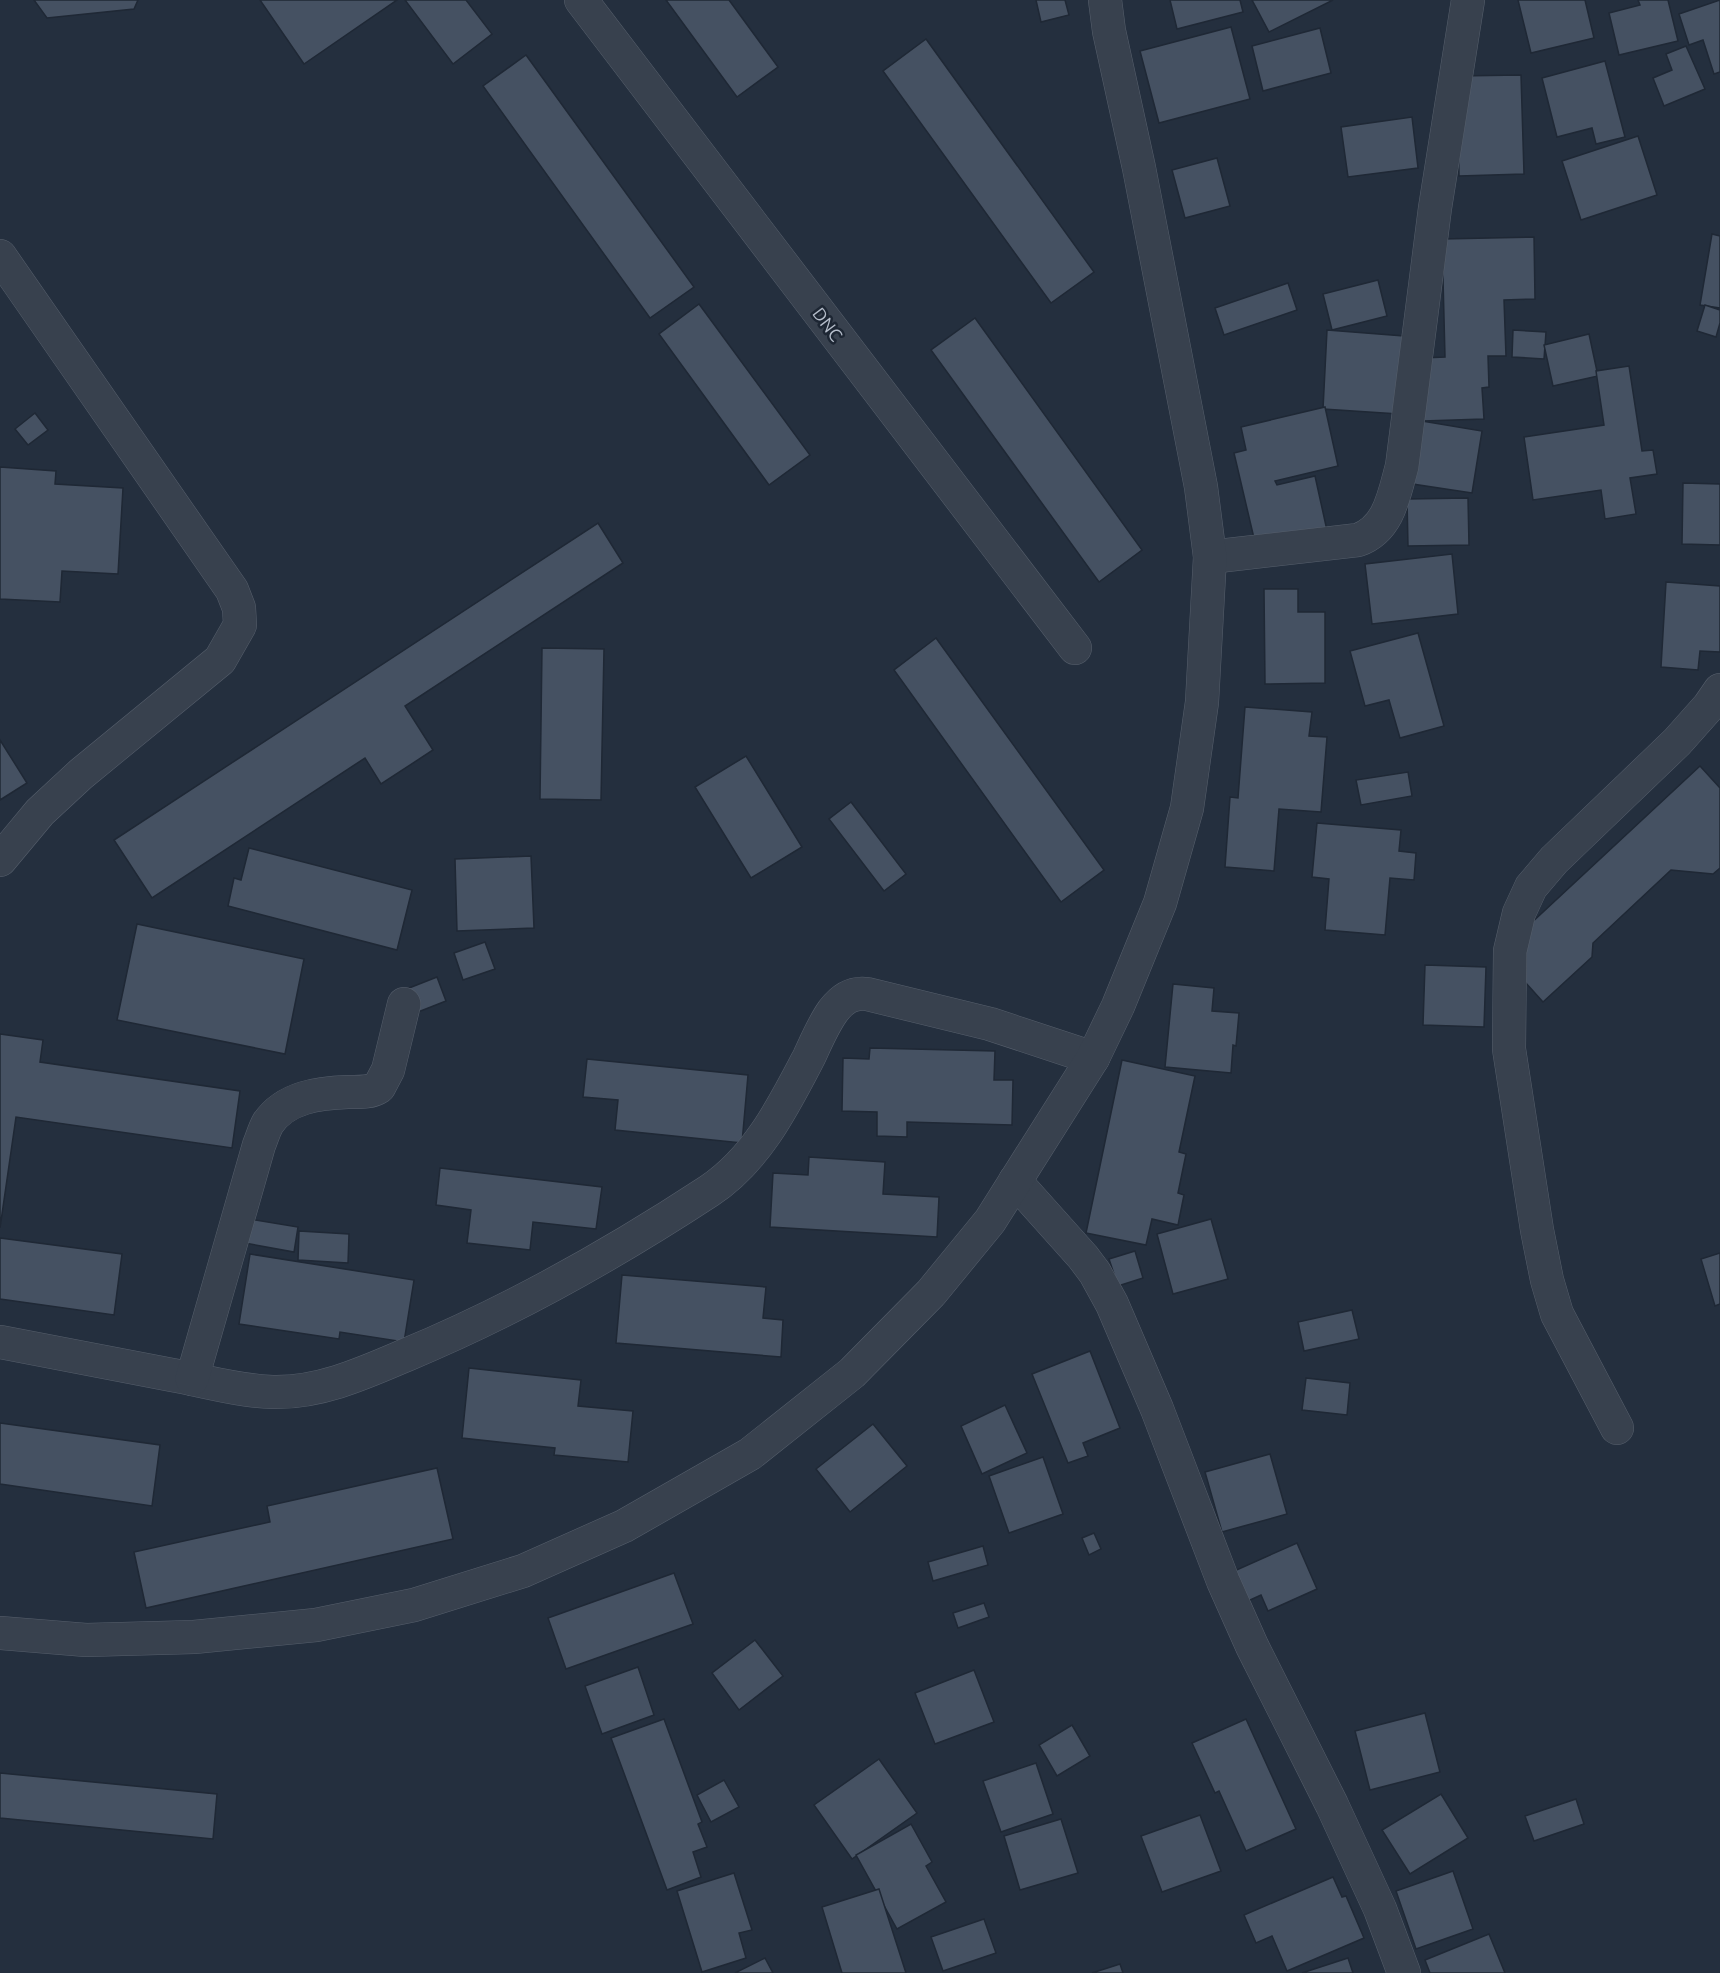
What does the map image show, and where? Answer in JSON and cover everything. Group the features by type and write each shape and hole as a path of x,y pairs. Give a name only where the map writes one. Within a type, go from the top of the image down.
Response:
{"street":[{"name":"DNC","path":"581,0 1075,648"},
{"path":"0,1633 86,1640 194,1637 316,1625 414,1605 522,1571 624,1526 750,1454 852,1373 931,1293 990,1221 1093,1058 1118,1006 1160,903 1188,808 1202,702 1210,556 1201,487 1139,168 1109,31 1105,0"},
{"path":"1210,556 1345,543 1369,536 1385,518 1402,466 1435,208 1468,0"},
{"path":"0,256 232,590 239,608 240,625 220,660 81,774 40,812 0,860"},
{"path":"1617,1428 1557,1314 1547,1280 1509,1050 1510,951 1519,913 1531,887 1554,860 1677,742 1720,690"},
{"path":"0,1342 192,1379 273,1392 322,1386 358,1375 433,1344 543,1290 645,1232 711,1190 734,1172 779,1114 832,1012 848,996 867,994 990,1024 1093,1058"},
{"path":"192,1379 259,1145 267,1125 280,1110 302,1098 326,1093 368,1092 379,1087 388,1070 404,1004"},
{"path":"1016,1181 1083,1257 1095,1273 1112,1304 1157,1409 1233,1603 1252,1646 1332,1805 1380,1909 1404,1973"}],"building":[{"path":"34,0 138,0 134,9 47,18"},
{"path":"260,0 397,0 304,64"},
{"path":"405,0 466,0 492,34 453,64"},
{"path":"666,0 729,0 778,67 737,97"},
{"path":"1036,0 1065,0 1069,15 1041,22"},
{"path":"1170,0 1240,0 1243,12 1177,29"},
{"path":"1252,0 1333,0 1269,32"},
{"path":"1518,0 1585,0 1594,38 1531,53"},
{"path":"1638,0 1668,0 1678,41 1619,55 1609,13 1640,5"},
{"path":"1720,0 1720,72 1714,74 1703,40 1689,45 1679,14"},
{"path":"1231,27 1250,99 1159,123 1140,51"},
{"path":"1320,28 1331,73 1263,91 1252,46"},
{"path":"926,39 1094,272 1051,303 883,71"},
{"path":"1686,46 1705,89 1664,106 1653,78 1672,70 1666,54"},
{"path":"526,55 694,287 650,318 483,86"},
{"path":"1605,61 1625,137 1596,144 1592,128 1557,137 1542,78"},
{"path":"1521,75 1524,174 1459,176 1457,76"},
{"path":"1412,117 1418,168 1348,177 1341,127"},
{"path":"1638,136 1657,195 1581,220 1562,161"},
{"path":"1217,158 1230,206 1185,218 1172,170"},
{"path":"1712,234 1720,236 1720,308 1700,305"},
{"path":"1534,237 1535,299 1504,300 1506,356 1488,356 1489,387 1482,388 1484,419 1423,421 1421,358 1445,357 1442,239"},
{"path":"1378,280 1387,316 1332,330 1323,294"},
{"path":"1288,283 1297,310 1224,335 1215,308"},
{"path":"699,304 810,455 769,485 659,334"},
{"path":"1705,305 1720,310 1720,323 1716,337 1697,331"},
{"path":"975,318 1142,550 1099,582 931,350"},
{"path":"1327,330 1404,336 1399,414 1323,409"},
{"path":"1513,330 1546,332 1544,359 1512,357"},
{"path":"1589,334 1598,376 1553,386 1544,345"},
{"path":"1629,366 1642,451 1653,450 1657,474 1630,478 1636,514 1605,519 1601,490 1533,500 1524,437 1604,425 1596,371"},
{"path":"1325,407 1338,466 1275,481 1277,485 1315,476 1328,535 1257,551 1234,453 1246,450 1241,427"},
{"path":"35,413 48,430 28,445 15,429"},
{"path":"1416,420 1482,431 1472,493 1406,483"},
{"path":"0,467 56,471 55,484 123,488 118,574 62,571 60,602 0,599"},
{"path":"1683,483 1720,484 1720,545 1682,544"},
{"path":"1468,498 1469,545 1408,546 1407,499"},
{"path":"598,523 623,563 405,706 433,750 381,784 365,758 152,898 114,840"},
{"path":"1452,554 1458,614 1372,624 1365,564"},
{"path":"1666,582 1720,586 1720,652 1700,651 1698,670 1661,667"},
{"path":"1264,589 1298,589 1298,612 1325,612 1325,683 1265,684"},
{"path":"1418,633 1444,726 1400,738 1389,700 1365,706 1350,651"},
{"path":"936,638 1104,870 1061,902 894,670"},
{"path":"542,648 604,649 601,800 540,799"},
{"path":"1245,707 1312,712 1309,736 1327,737 1321,812 1279,809 1274,871 1225,867 1230,797 1238,798"},
{"path":"0,740 27,783 0,800"},
{"path":"746,756 802,847 751,878 695,787"},
{"path":"1700,766 1720,788 1720,868 1713,874 1671,870 1593,943 1592,957 1543,1002 1499,953"},
{"path":"1408,772 1412,796 1361,805 1356,780"},
{"path":"851,802 906,874 884,891 829,819"},
{"path":"1317,823 1401,830 1399,851 1416,853 1414,880 1390,878 1385,935 1325,930 1329,879 1312,877"},
{"path":"249,848 412,890 397,950 228,906 234,878 241,880"},
{"path":"531,856 534,928 457,931 455,859"},
{"path":"137,924 304,959 285,1054 117,1020"},
{"path":"485,942 495,969 463,980 454,953"},
{"path":"1425,965 1486,967 1484,1027 1423,1025"},
{"path":"437,977 446,1001 413,1014 404,990"},
{"path":"1173,984 1214,988 1212,1011 1239,1013 1231,1073 1165,1067"},
{"path":"0,1034 43,1040 40,1062 240,1091 232,1148 16,1117 0,1228"},
{"path":"870,1048 995,1051 994,1080 1013,1080 1012,1125 907,1122 907,1137 877,1136 877,1112 842,1111 843,1058 869,1059"},
{"path":"587,1059 748,1075 742,1143 615,1130 618,1100 583,1097"},
{"path":"1122,1060 1195,1076 1179,1152 1186,1154 1178,1193 1184,1195 1178,1225 1152,1219 1146,1245 1086,1233"},
{"path":"809,1157 885,1162 883,1194 939,1197 937,1237 770,1227 773,1173 808,1175"},
{"path":"440,1168 602,1187 596,1229 533,1222 530,1250 467,1243 471,1210 436,1205"},
{"path":"243,1218 298,1227 294,1252 239,1242"},
{"path":"1211,1219 1228,1279 1173,1294 1157,1234"},
{"path":"299,1231 349,1234 348,1263 298,1260"},
{"path":"0,1238 122,1254 114,1315 0,1299"},
{"path":"1135,1251 1143,1278 1118,1286 1109,1259"},
{"path":"1720,1253 1720,1304 1715,1306 1701,1259"},
{"path":"250,1254 414,1280 404,1342 340,1332 339,1339 239,1324"},
{"path":"622,1275 766,1287 763,1318 783,1320 781,1357 616,1343"},
{"path":"1352,1310 1359,1339 1304,1351 1298,1322"},
{"path":"1090,1351 1120,1428 1083,1443 1088,1456 1068,1463 1032,1374"},
{"path":"469,1368 581,1380 578,1406 633,1411 628,1462 554,1455 555,1448 462,1438"},
{"path":"1306,1378 1350,1383 1347,1415 1302,1410"},
{"path":"1005,1405 1027,1453 982,1474 961,1426"},
{"path":"0,1423 160,1445 152,1506 0,1484"},
{"path":"873,1424 907,1466 850,1512 816,1469"},
{"path":"1270,1454 1287,1514 1222,1532 1205,1472"},
{"path":"1043,1457 1063,1514 1009,1533 989,1476"},
{"path":"437,1468 453,1539 146,1608 134,1552 270,1522 267,1506"},
{"path":"1094,1533 1101,1549 1089,1555 1082,1538"},
{"path":"1297,1543 1317,1589 1268,1611 1261,1595 1237,1606 1223,1576"},
{"path":"983,1546 988,1565 933,1581 928,1562"},
{"path":"674,1573 693,1624 566,1669 548,1618"},
{"path":"984,1603 989,1617 958,1628 953,1613"},
{"path":"755,1640 783,1676 739,1710 712,1673"},
{"path":"638,1667 654,1715 602,1734 585,1686"},
{"path":"974,1670 994,1722 935,1744 915,1693"},
{"path":"1425,1713 1440,1772 1370,1790 1355,1731"},
{"path":"664,1719 702,1822 698,1824 707,1847 693,1852 701,1877 667,1890 611,1738"},
{"path":"1246,1719 1296,1829 1246,1851 1219,1791 1215,1793 1192,1743"},
{"path":"1072,1725 1090,1756 1057,1776 1039,1745"},
{"path":"879,1759 917,1813 852,1859 814,1805"},
{"path":"1036,1763 1053,1814 1001,1832 983,1781"},
{"path":"0,1773 217,1794 213,1839 0,1818"},
{"path":"724,1780 739,1807 711,1822 697,1795"},
{"path":"1441,1794 1468,1838 1410,1874 1382,1830"},
{"path":"1576,1799 1584,1824 1534,1841 1525,1816"},
{"path":"1200,1815 1221,1871 1162,1892 1141,1836"},
{"path":"1061,1819 1078,1873 1020,1890 1004,1836"},
{"path":"911,1824 932,1862 926,1866 946,1902 897,1929 856,1855"},
{"path":"1453,1871 1473,1929 1416,1949 1396,1891"},
{"path":"734,1873 752,1930 739,1933 746,1958 702,1972 677,1891"},
{"path":"1333,1877 1342,1897 1346,1896 1364,1938 1287,1971 1272,1936 1256,1943 1244,1915"},
{"path":"879,1889 906,1973 842,1973 822,1907"},
{"path":"984,1919 996,1953 943,1971 931,1937"},
{"path":"1489,1934 1505,1973 1430,1973 1425,1960"},
{"path":"765,1958 773,1973 735,1973"},
{"path":"1348,1958 1353,1973 1302,1973"},
{"path":"1120,1964 1123,1973 1092,1973"}]}
